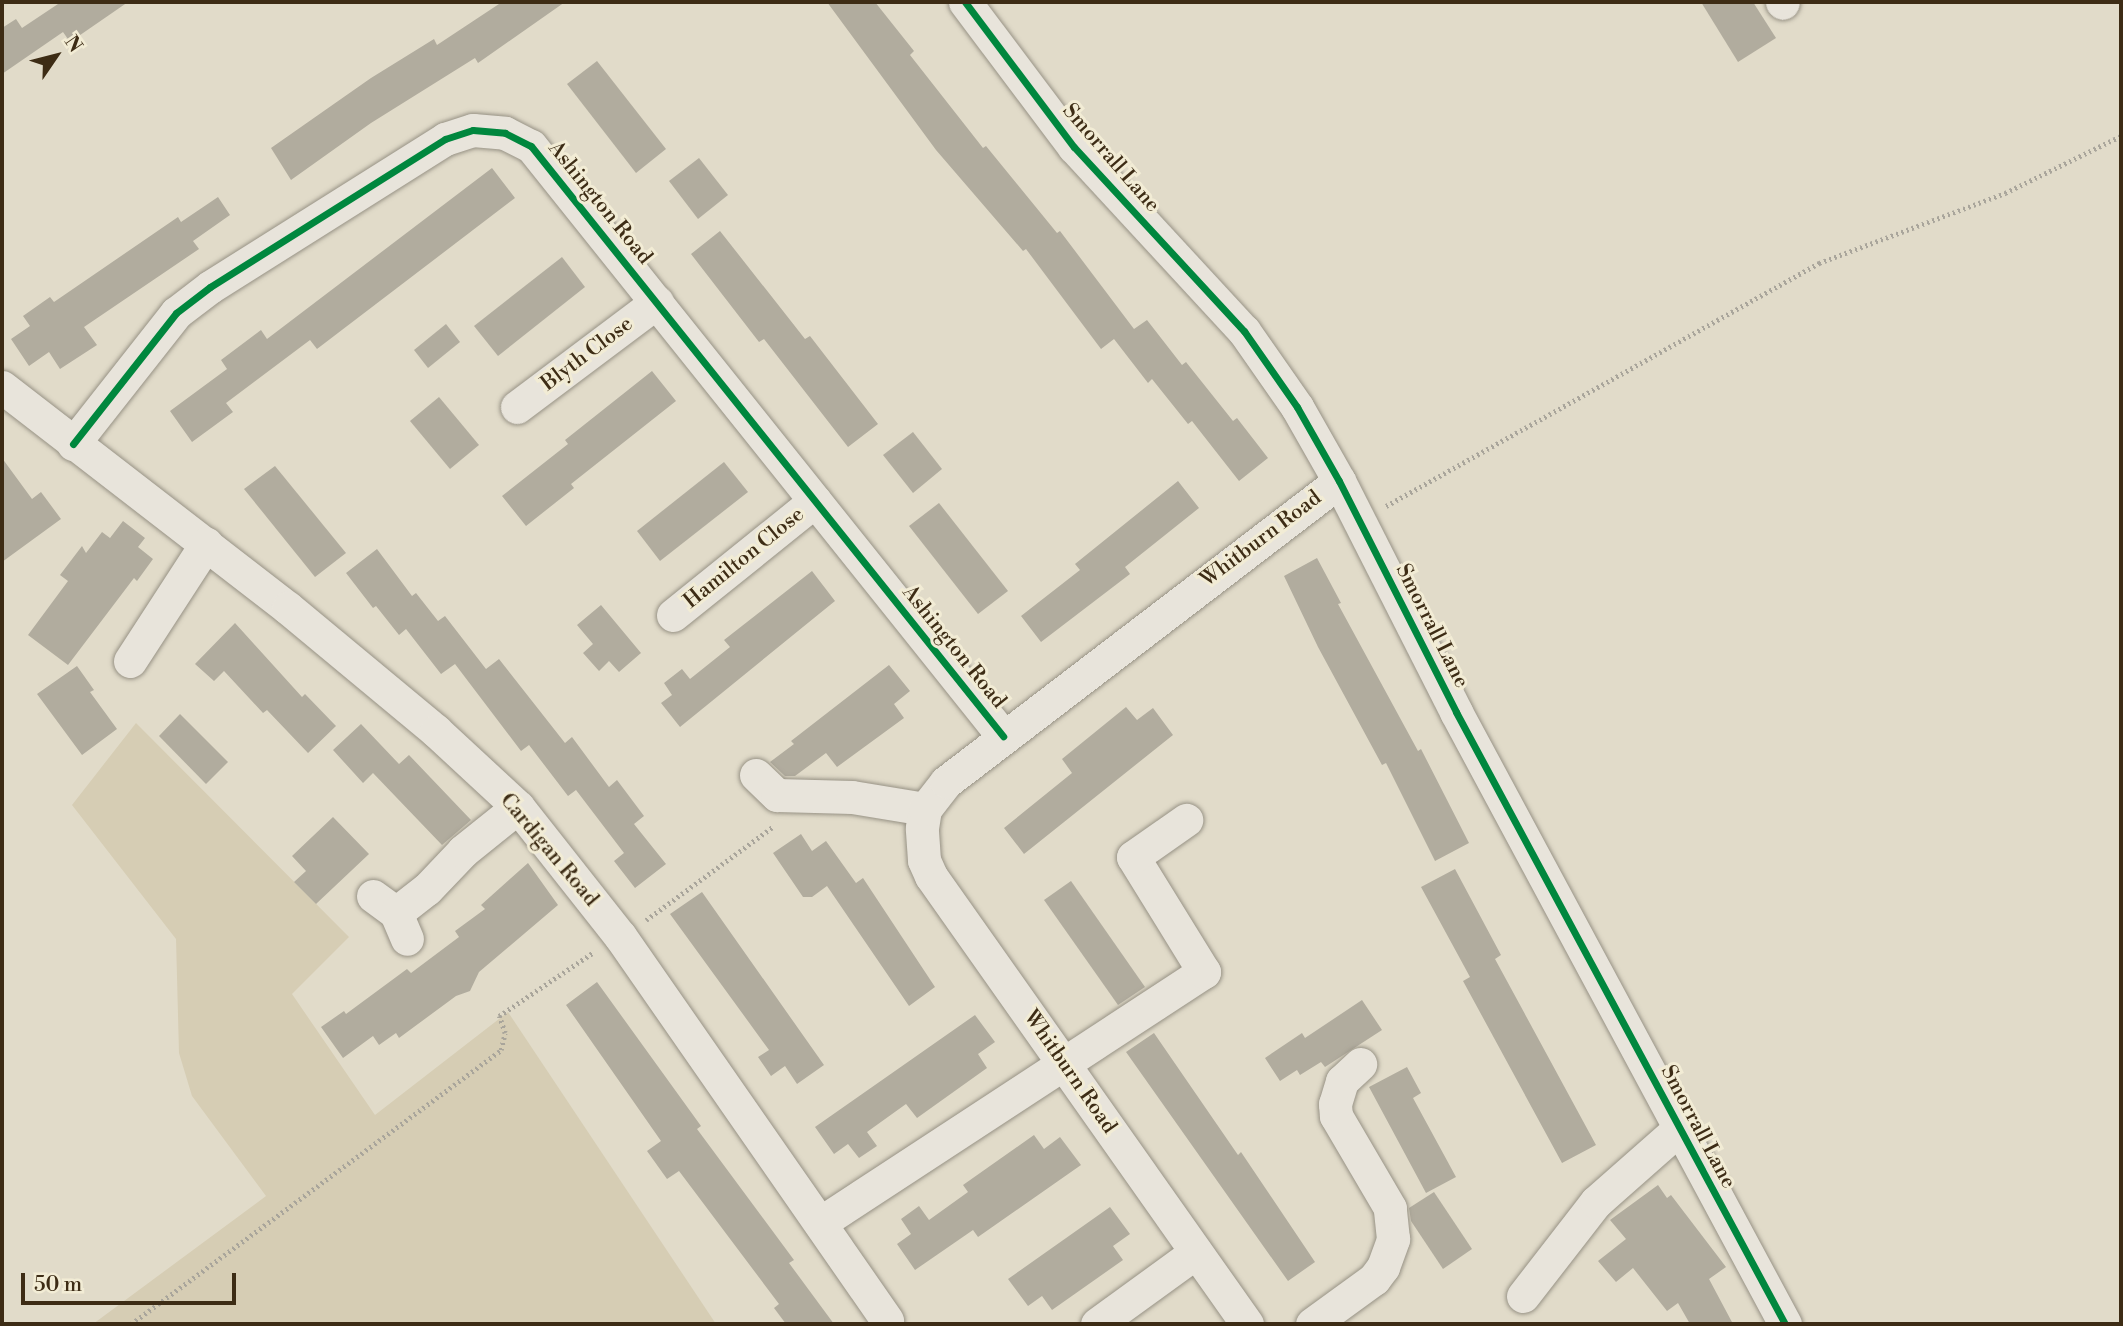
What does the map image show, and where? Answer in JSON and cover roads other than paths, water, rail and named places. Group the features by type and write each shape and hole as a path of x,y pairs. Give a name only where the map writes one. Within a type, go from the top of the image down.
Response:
{"street":[{"name":"Smorrall Lane","path":"965,2 1074,147 1244,331 1297,407 1339,481 1455,712 1785,1324"},
{"name":"Ashington Road","path":"73,444 176,313 209,287 460,132 491,130 516,136 531,146 1003,736"},
{"name":"Blyth Close","path":"517,407 657,302"},
{"name":"Cardigan Road","path":"2,387 206,544 436,731 518,807 620,936 887,1320"},
{"name":"Whitburn Road","path":"1247,1324 931,876 922,846 925,809 946,782 1003,736 1339,481"},
{"name":"Hamilton Close","path":"673,615 815,500"},
{"path":"130,661 206,544"},
{"path":"755,775 777,795 852,797 925,809"},
{"path":"392,916 427,889 463,851 518,807"},
{"path":"820,1223 1063,1062 1205,972 1133,857 1186,820"},
{"path":"1312,1324 1374,1279 1390,1254 1393,1239 1390,1208 1336,1116 1335,1104 1342,1081 1360,1064"},
{"path":"1523,1296 1596,1202 1680,1128"},
{"path":"1097,1324 1196,1252"}]}
